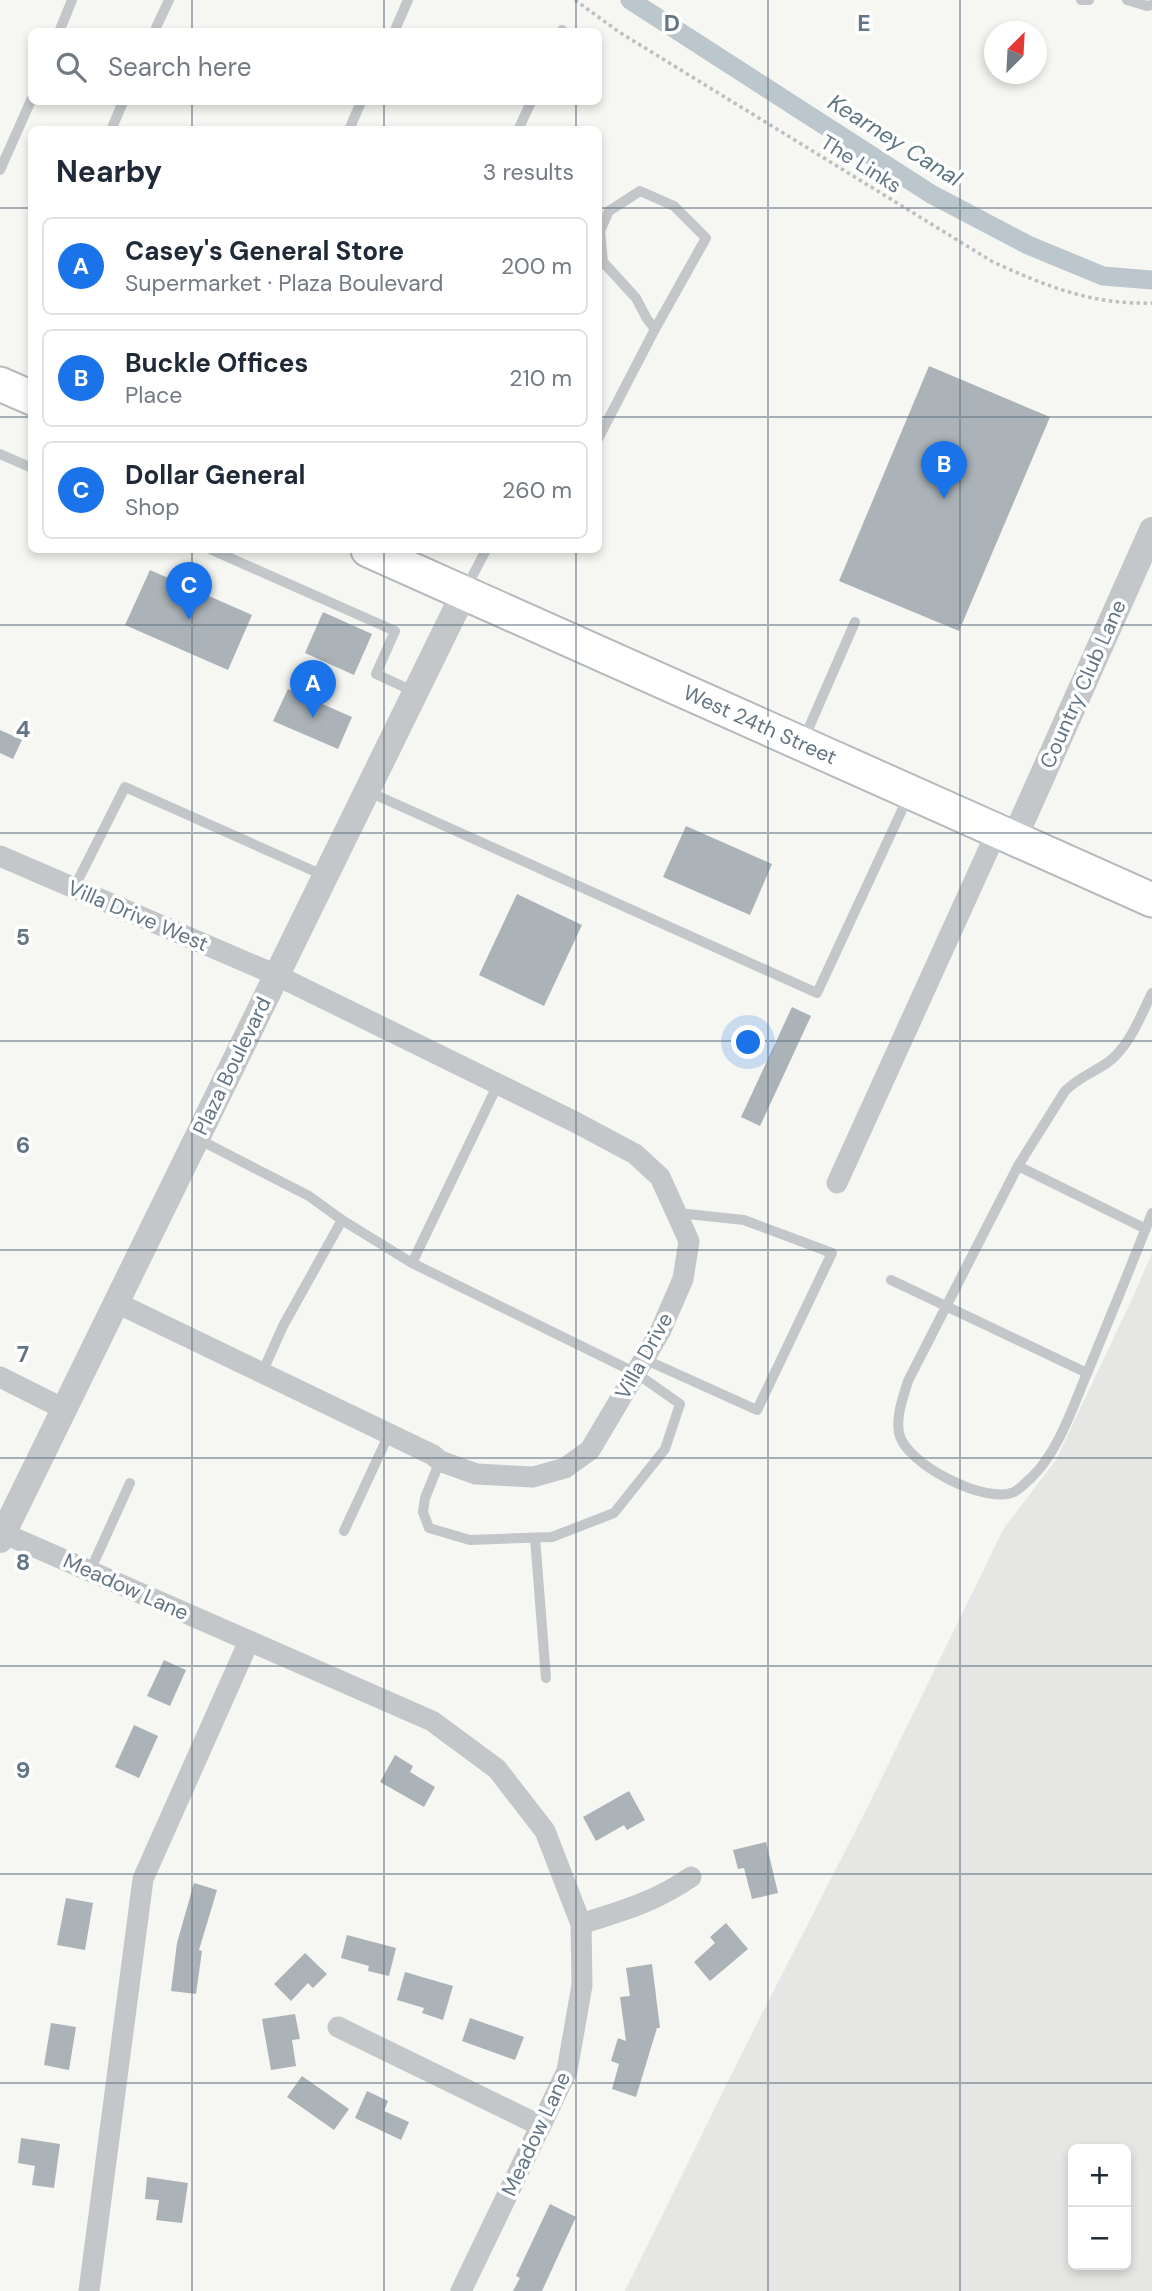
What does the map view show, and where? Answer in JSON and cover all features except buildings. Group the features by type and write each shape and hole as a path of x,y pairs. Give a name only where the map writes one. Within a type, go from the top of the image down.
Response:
{"main road":[{"path":"0,384 28,396"},
{"name":"West 24th Street","path":"375,553 1152,900"}],"street":[{"name":"Country Club Lane","path":"1005,835 1152,530"},
{"name":"Plaza Boulevard","path":"2,1536 464,593"},
{"path":"837,1183 1005,835"},
{"name":"Villa Drive West","path":"0,856 276,975"},
{"name":"Villa Drive","path":"116,1303 440,1461 476,1474 533,1476 565,1468 590,1450 660,1332 683,1279 688,1241 660,1177 635,1154 276,975"},
{"path":"0,1377 64,1409"},
{"name":"Meadow Lane","path":"2,1536 90,1571 432,1721 497,1769 545,1830 581,1924 582,1985 567,2071 461,2291"},
{"path":"89,2291 143,1879 249,1641"},
{"path":"581,1924 666,1895 691,1877"},
{"path":"338,2026 541,2126"}],"lane":[{"path":"61,28 72,0"},
{"path":"157,28 169,0"},
{"path":"396,28 408,0"},
{"path":"1082,0 1089,0"},
{"path":"1128,0 1152,5"},
{"path":"0,170 29,105"},
{"path":"112,126 122,105"},
{"path":"350,126 360,105"},
{"path":"520,126 530,105"},
{"path":"602,227 609,211 640,191 674,206 706,238 602,431"},
{"path":"602,252 603,262 636,298 655,329"},
{"path":"0,454 28,462"},
{"path":"219,553 395,631 376,674 415,692"},
{"path":"464,593 484,553"},
{"path":"802,743 855,622"},
{"path":"74,888 125,787 325,876"},
{"path":"367,791 817,993 910,792"},
{"path":"1152,993 1134,1030 1121,1049 1065,1091 1018,1166 908,1381 899,1408 899,1435 915,1457 939,1474 965,1487 996,1495 1014,1492 1032,1477 1059,1436 1122,1292 1152,1213"},
{"path":"412,1263 498,1084"},
{"path":"196,1138 309,1196 342,1220 412,1263 640,1366 757,1410 832,1253 744,1220 678,1213"},
{"path":"1018,1166 1146,1229"},
{"path":"262,1373 283,1326 342,1220"},
{"path":"891,1280 1087,1373"},
{"path":"440,1461 425,1498 423,1512 429,1528 470,1540 552,1537 614,1513 665,1449 680,1404 640,1366"},
{"path":"344,1531 389,1434"},
{"path":"90,1571 130,1483"},
{"path":"535,1538 546,1678"}],"path":[{"name":"The Links","path":"575,0 631,39 993,262 1035,281 1088,299 1127,304 1152,303"}],"shaded area":[{"path":"1152,1253 1152,2291 625,2291 1004,1528 1056,1460"}],"waterway":[{"name":"Kearney Canal","path":"630,0 931,194 1028,245 1103,276 1152,280"}],"place":[{"name":"Buckle Offices","path":"944,499"},
{"name":"Dollar General","path":"189,620"},
{"name":"Casey's General Store","path":"313,718"}]}
